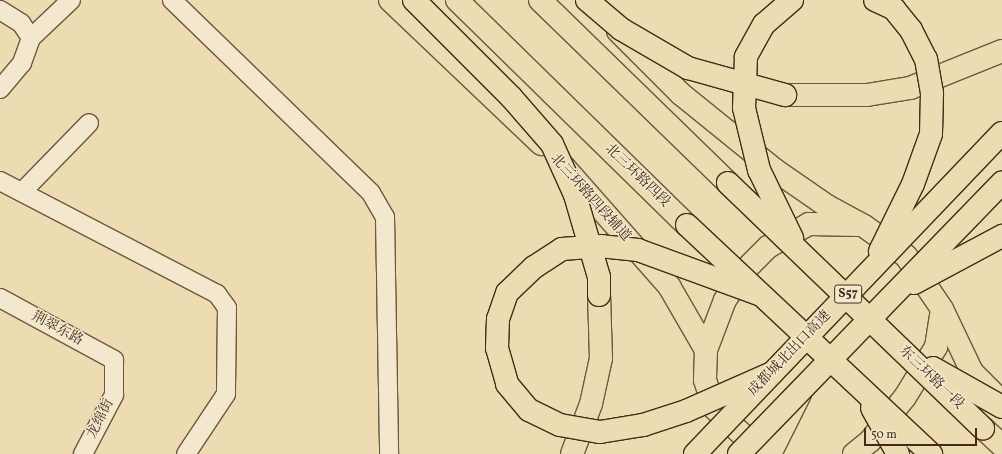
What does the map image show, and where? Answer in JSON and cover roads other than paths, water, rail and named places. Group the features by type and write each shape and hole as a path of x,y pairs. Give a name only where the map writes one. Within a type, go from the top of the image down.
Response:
{"main road":[{"name":"北三环路四段辅道","path":"390,0 571,174 669,286 706,350"},
{"path":"414,0 511,97 552,144 575,195 599,277 601,358 591,404 572,454"},
{"name":"北三环路四段","path":"457,0 761,294 862,389"},
{"path":"540,0 798,250"},
{"path":"588,0 621,29 688,68 785,95 867,95 910,88 1002,51"},
{"path":"588,0 687,99 775,170 827,206 864,226 906,256 942,309 952,335 972,372 1002,402"},
{"path":"792,0 764,24 746,57 744,108 759,170 798,250"},
{"path":"870,271 913,184 931,134 932,93 926,59 911,30 894,9 875,0"},
{"name":"成都城北出口高速","path":"695,454 1002,133"},
{"name":"S57","path":"739,454 1002,183"},
{"path":"764,454 714,408 705,380 706,350 725,300 746,269 768,247 809,224 864,226"},
{"path":"894,294 1002,236"},
{"path":"761,294 638,250 602,246 562,249 534,267 507,293 498,319 498,348 507,384 529,410 560,424 600,432 643,425 686,411 772,373"},
{"name":"东三环路一段","path":"798,250 1002,446"},
{"path":"854,454 870,441 905,397 936,347 942,309"},
{"path":"899,347 980,396 1002,407"},
{"path":"770,454 803,388"},
{"path":"862,389 898,454"},
{"path":"862,389 931,454"}],"street":[{"path":"0,89 22,62 31,38 71,0"},
{"path":"172,0 371,193 384,217 389,454"},
{"path":"0,10 20,23 31,38"},
{"path":"22,192 89,123"},
{"path":"0,181 217,294 227,308 226,394 186,454"},
{"name":"荆翠东路","path":"0,298 114,360"},
{"name":"龙绵街","path":"84,454 114,394 114,360"}]}
